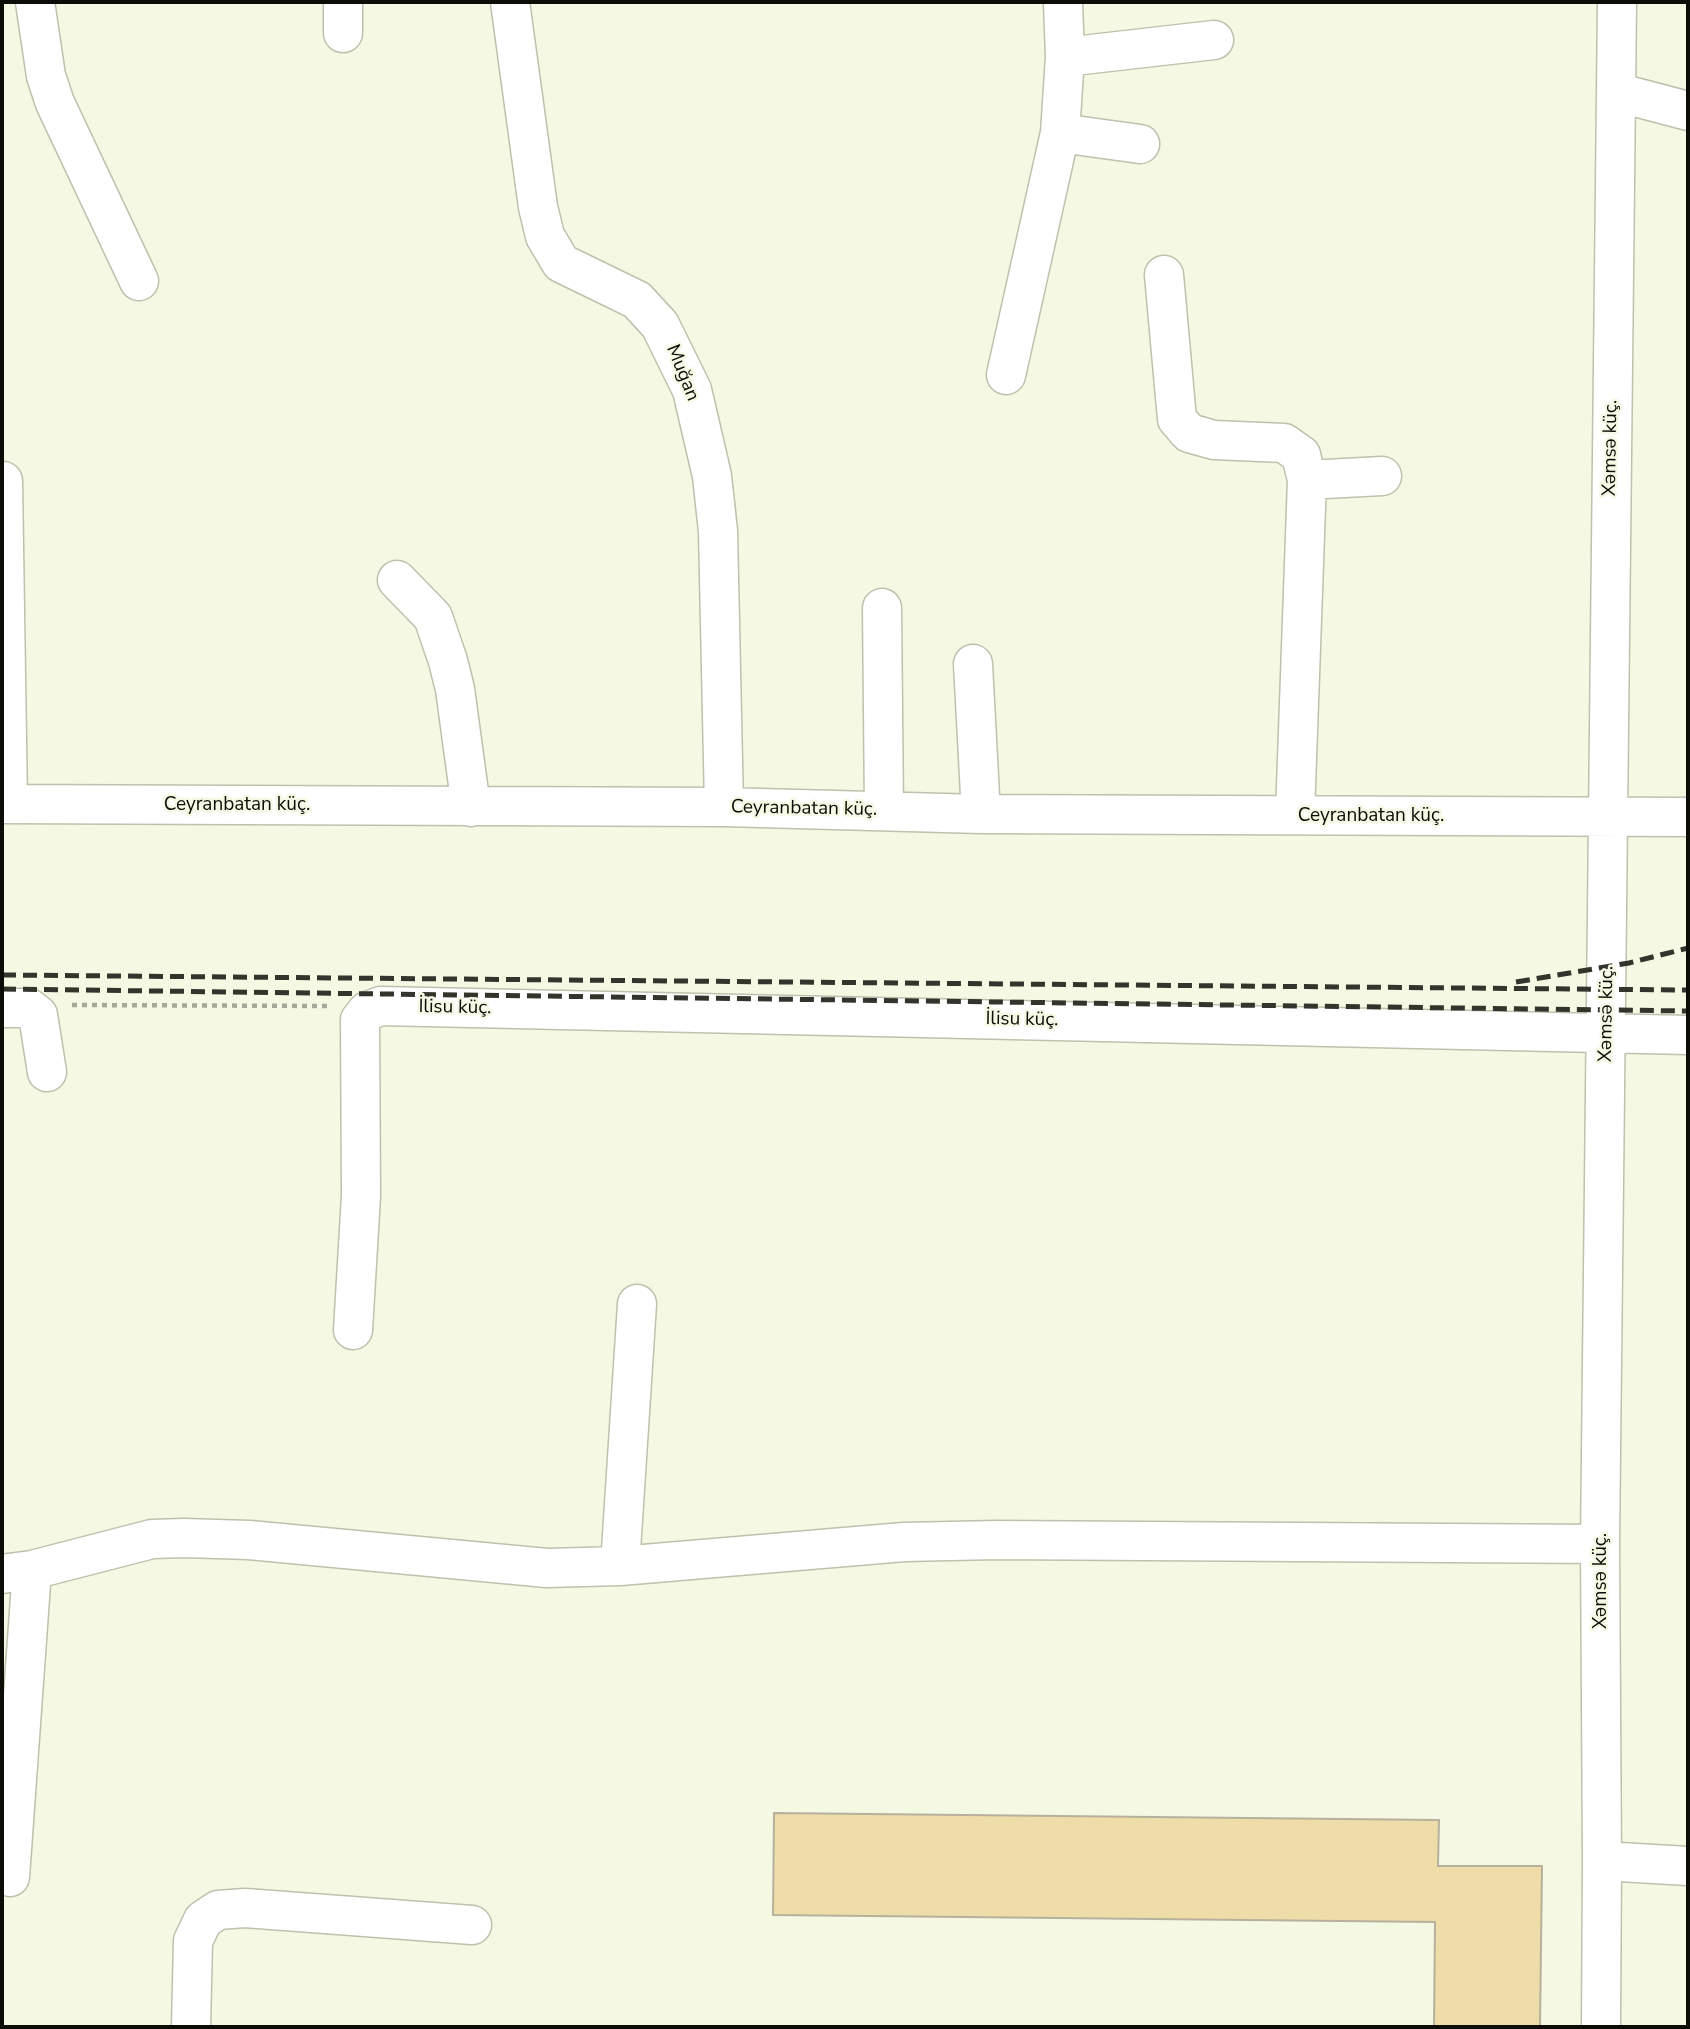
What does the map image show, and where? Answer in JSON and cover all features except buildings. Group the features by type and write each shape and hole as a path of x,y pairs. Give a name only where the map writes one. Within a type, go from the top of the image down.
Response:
{"street":[{"path":"35,2 46,76 55,103 139,281"},
{"name":"Muğan","path":"510,2 538,207 545,236 561,263 637,300 660,325 692,390 712,476 718,531 724,807"},
{"path":"1006,375 1060,134 1065,57 1063,2"},
{"name":"Xəmsə küç.","path":"1601,2027 1600,1544 1616,2"},
{"path":"1065,57 1214,40"},
{"path":"1616,92 1688,111"},
{"path":"1060,134 1140,144"},
{"path":"1164,275 1177,419 1189,433 1214,440 1284,443 1301,455 1307,480 1295,816"},
{"path":"1307,480 1382,476"},
{"path":"3,481 5,804"},
{"path":"397,580 433,617 448,661 455,689 471,807"},
{"path":"882,608 884,811"},
{"path":"973,664 981,814"},
{"name":"Ceyranbatan küç.","path":"5,804 724,807 981,814 1688,817"},
{"name":"İlisu küç.","path":"363,1015 381,1006 395,1006 1606,1034 1687,1039"},
{"path":"15,1008 38,1015 47,1072"},
{"path":"354,1330 361,1196 363,1015"},
{"path":"620,1566 637,1304"},
{"path":"10,1877 17,1572 152,1539 249,1540 547,1568 620,1566 904,1542 996,1539 1600,1544"},
{"path":"1602,1860 1688,1866"},
{"path":"191,2027 193,1941 203,1920 218,1910 245,1908 472,1925"}],"path":[{"path":"15,1008 84,1004 326,1005 363,1015"}],"railway":[{"path":"1516,982 1629,963 1688,948"},
{"path":"2,975 1688,990"},
{"path":"2,989 1688,1011"}]}
